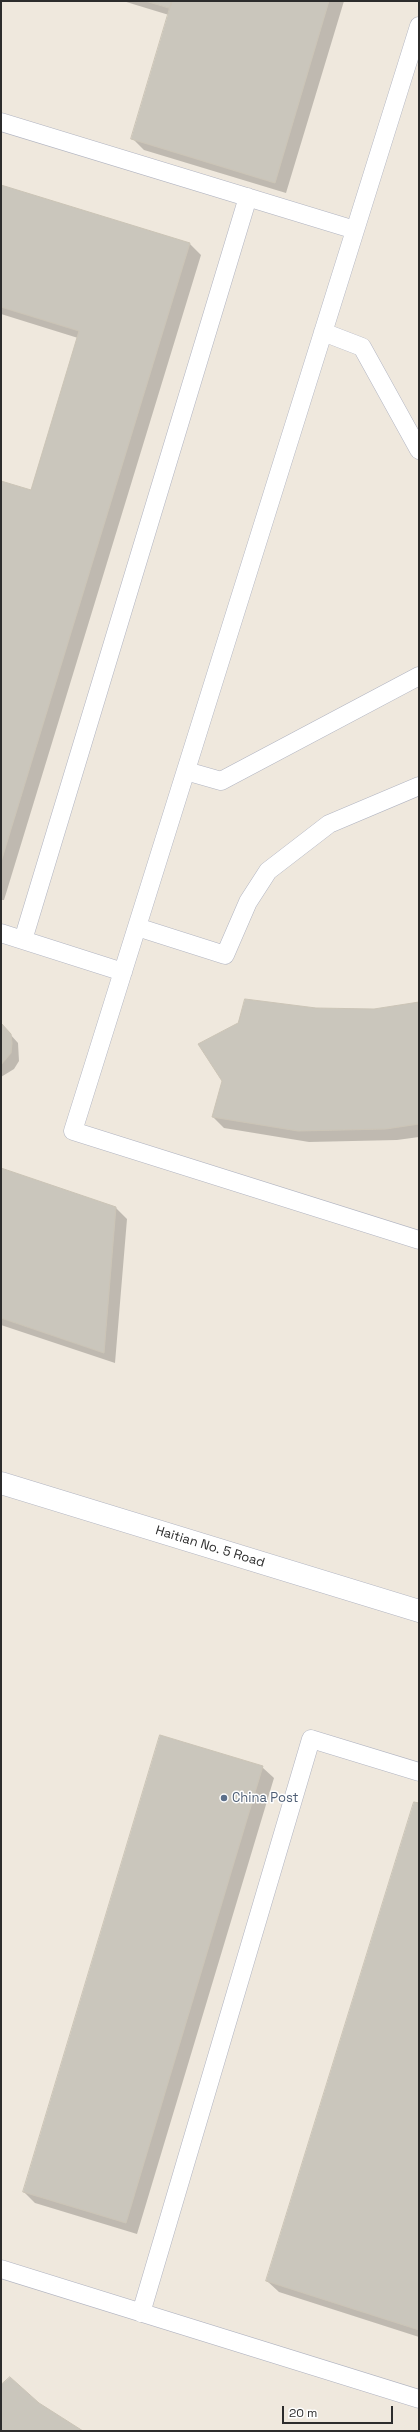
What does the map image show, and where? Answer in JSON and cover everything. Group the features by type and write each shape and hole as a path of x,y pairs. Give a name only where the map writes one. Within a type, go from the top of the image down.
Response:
{"street":[{"name":"Haitian No. 5 Road","path":"1,1484 419,1612"}],"lane":[{"path":"418,1239 73,1131 419,26"},
{"path":"1,122 355,230"},
{"path":"23,940 248,197"},
{"path":"323,332 362,347 419,450"},
{"path":"186,771 221,781 419,676"},
{"path":"137,927 225,955 248,902 268,871 329,824 419,786"},
{"path":"1,933 123,972"},
{"path":"141,2313 310,1738 419,1772"},
{"path":"1,2269 419,2399"}],"building":[{"path":"146,1 172,1 170,8"},
{"path":"172,1 329,1 275,183 131,139"},
{"path":"1,185 190,243 1,862 1,481 31,490 79,331 1,307"},
{"path":"245,999 316,1008 374,1009 419,1002 419,1124 386,1129 298,1131 212,1117 222,1081 198,1044 238,1023"},
{"path":"1,1023 11,1034 12,1043 11,1053 1,1065"},
{"path":"1,1168 116,1207 104,1353 1,1318"},
{"path":"160,1735 263,1766 126,2223 23,2192"},
{"path":"414,1802 419,1803 419,2330 266,2281"},
{"path":"10,2377 39,2403 83,2431 1,2431 1,2385"}],"place":[{"name":"China Post","path":"224,1798"}]}
